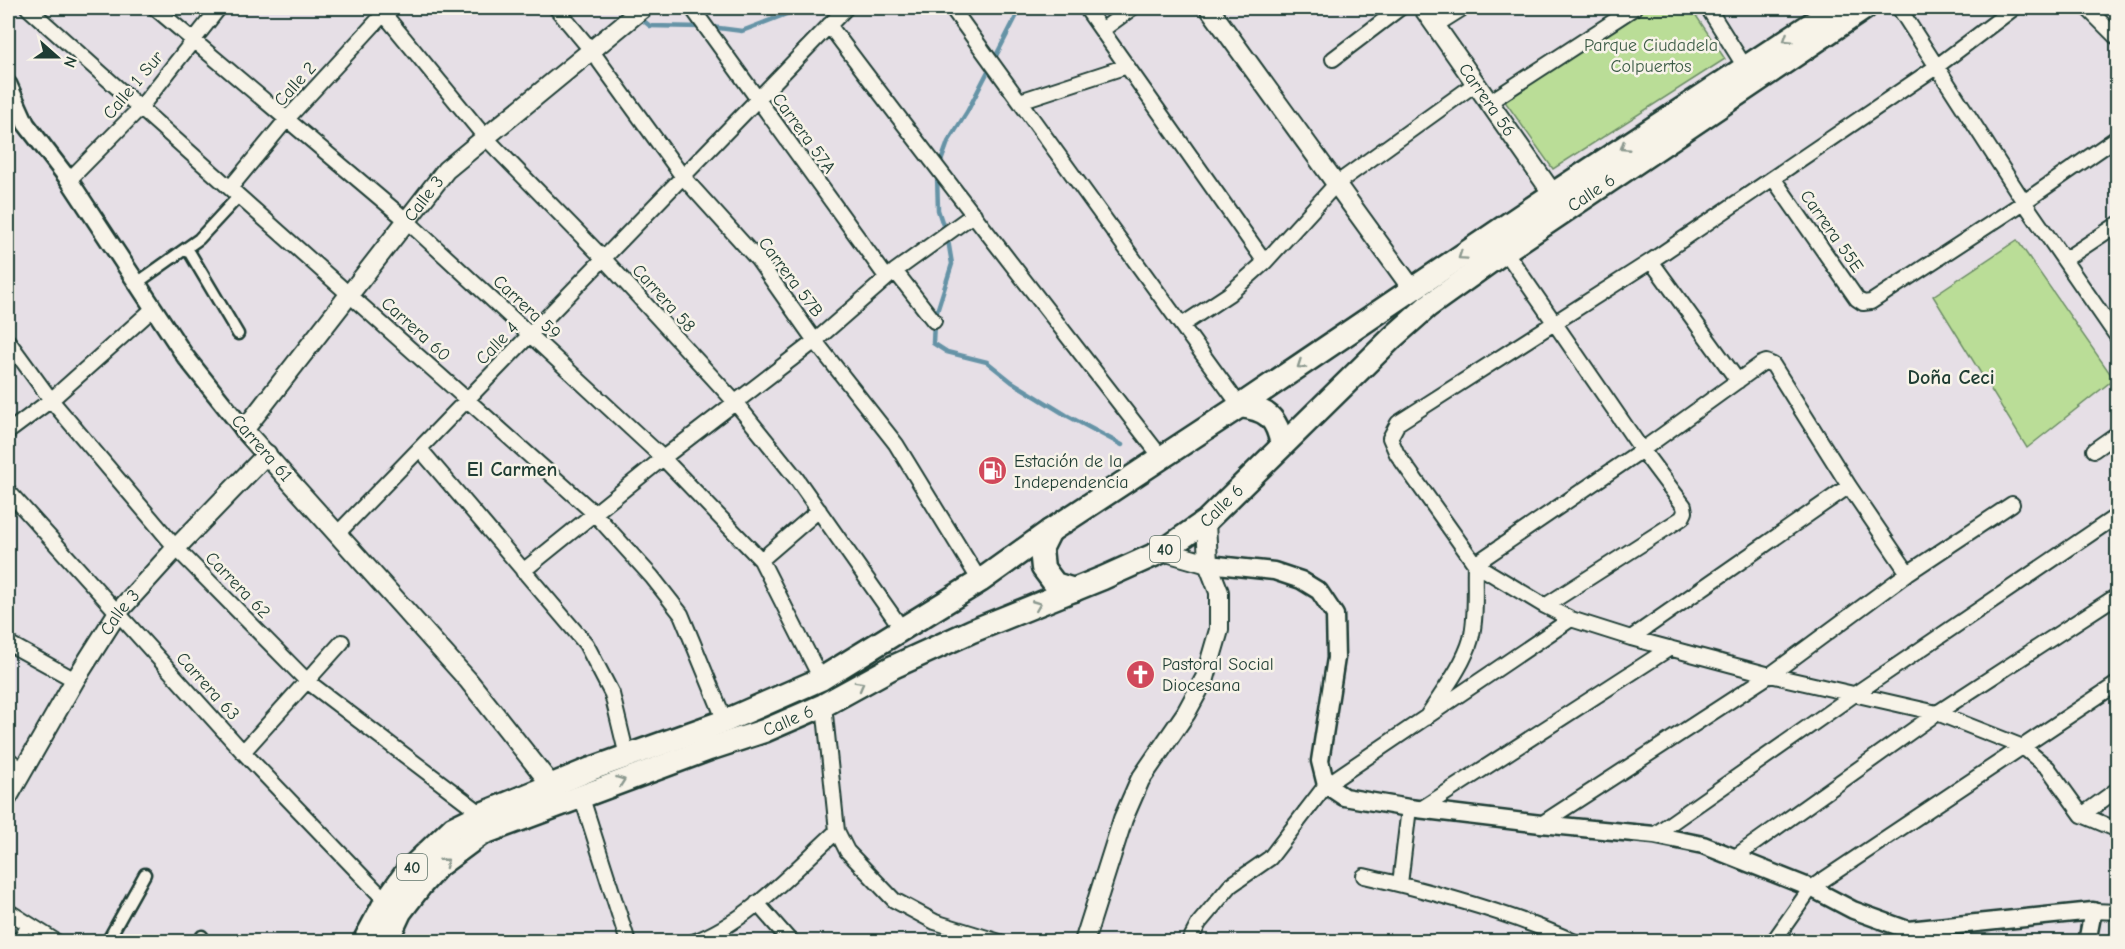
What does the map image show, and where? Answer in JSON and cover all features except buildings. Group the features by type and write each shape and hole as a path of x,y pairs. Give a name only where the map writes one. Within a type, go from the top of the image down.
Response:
{"highway":[{"name":"Calle 6","path":"386,942 400,912 420,886 438,866 481,834 581,795 764,731 824,705 893,667 972,631 1074,590 1163,550 1206,521 1392,338 1428,306 1505,251 1865,8"},
{"name":"Calle 6","path":"364,942 386,901 406,873 453,828 482,814 627,756 725,721 820,679 980,581 1050,531 1832,9"},
{"path":"1240,406 1256,408 1270,416 1279,429 1282,445"},
{"path":"1050,531 1041,549 1043,568 1055,584 1074,590"}],"main road":[{"name":"Calle 3","path":"244,430 446,170 643,8"},
{"path":"1209,8 1413,290"},
{"name":"Carrera 56","path":"1423,8 1553,194"},
{"name":"Carrera 61","path":"244,430 468,680 552,786"},
{"name":"Calle 3","path":"8,797 75,680 118,612 267,454"},
{"path":"1084,942 1123,819 1136,790 1186,713 1205,678 1219,630 1219,592 1208,564 1206,521"},
{"path":"1163,550 1208,564"}],"street":[{"name":"Carrera 60","path":"28,8 594,513 652,577 681,614 725,721"},
{"name":"Carrera 59","path":"155,8 406,220 663,458 761,560 820,679"},
{"name":"Calle 1 Sur","path":"69,180 140,108 219,8"},
{"name":"Carrera 57B","path":"556,8 591,50 683,177 758,260 815,341 896,444 980,581"},
{"name":"Carrera 57A","path":"692,8 757,100 891,275 934,321"},
{"name":"Calle 4","path":"338,534 846,8"},
{"path":"952,8 1240,406"},
{"path":"1086,8 1264,262"},
{"path":"1102,30 1132,8"},
{"path":"1333,59 1400,8"},
{"path":"1436,25 1463,8"},
{"path":"1488,103 1634,8"},
{"path":"1707,8 1744,67"},
{"path":"1899,8 2024,202 2064,260 2112,320 2118,338"},
{"path":"2014,8 1936,68 1651,261 1398,423 1390,438 1397,454 1475,564 1545,606 1571,618 1631,638 1770,675 1937,713 2023,747 2048,768 2082,815 2118,830"},
{"path":"2087,8 2118,39"},
{"name":"Calle 2","path":"137,283 199,239 287,119 384,9"},
{"name":"Carrera 58","path":"384,9 485,137 604,259 735,402 796,478 902,629"},
{"path":"829,25 930,161 974,214 1161,457"},
{"path":"1020,101 1127,66"},
{"name":"Carrera 61","path":"8,84 26,124 69,180 185,356 244,430"},
{"path":"1182,325 1229,294 1264,262 1336,184 1475,84"},
{"path":"2024,202 2118,137"},
{"name":"Carrera 55E","path":"1773,178 1857,299 1863,303 1870,302 2024,202"},
{"path":"523,571 663,458 815,341 891,275 974,214"},
{"path":"2064,260 2118,224"},
{"path":"187,248 238,334"},
{"path":"1505,251 1642,450 1684,506 1685,512 1682,518 1545,606"},
{"path":"1651,261 1738,381"},
{"path":"8,432 51,399 154,308"},
{"name":"Carrera 62","path":"8,341 51,399 176,548 307,681 482,814"},
{"path":"1475,564 1767,362 1773,365 1908,573"},
{"path":"2094,450 2118,434"},
{"path":"420,449 586,644 612,694 627,756"},
{"path":"1631,638 1850,486"},
{"name":"Carrera 63","path":"8,491 243,752 386,901"},
{"path":"1540,824 1770,675 1908,573 2012,504"},
{"path":"761,560 819,510"},
{"path":"1654,835 2118,514"},
{"path":"1208,564 1274,571 1301,580 1319,591 1335,615 1336,658 1320,761 1326,785 1344,796 1415,808 1540,824 1654,835 1703,845 1811,888 1906,936 2093,911 2118,912"},
{"path":"1426,718 1471,640 1475,564"},
{"path":"1735,857 1937,713 2118,595"},
{"path":"1189,942 1199,923 1231,885 1270,858 1326,785 1571,618"},
{"path":"243,752 342,642"},
{"path":"8,644 75,680"},
{"path":"1400,884 1415,808 1670,648"},
{"path":"1773,942 1811,888 2118,683"},
{"path":"824,705 837,831 847,851 894,900 935,922 1000,942"},
{"path":"8,759 23,771"},
{"path":"2082,815 2118,789"},
{"path":"581,795 628,942"},
{"path":"693,942 714,938 757,903 837,831"},
{"path":"107,942 145,874"},
{"path":"1364,876 1400,884 1539,926 1575,942"},
{"path":"757,903 791,942"},
{"path":"8,911 57,942"},
{"path":"2087,942 2093,911"},
{"path":"17,942 28,923"}],"green space":[{"name":"Parque Ciudadela Colpuertos","path":"1645,8 1691,8 1725,59 1553,169 1504,100"},
{"path":"2017,240 2114,379 2027,448 1933,296"}],"waterway":[{"path":"711,27 742,31 789,13 791,8"},
{"path":"939,167 948,142 967,112 1018,13 1016,8"},
{"path":"639,17 650,26 702,27"},
{"path":"937,175 938,210 948,240 952,264 934,321 933,343 947,352 987,362 1012,382 1122,445"}],"place":[{"name":"Estación de la Independencia","path":"993,471"},
{"name":"Pastoral Social Diocesana","path":"1141,674"}],"district":[{"name":"Doña Ceci","path":"1951,377"},
{"name":"El Carmen","path":"512,469"}]}
